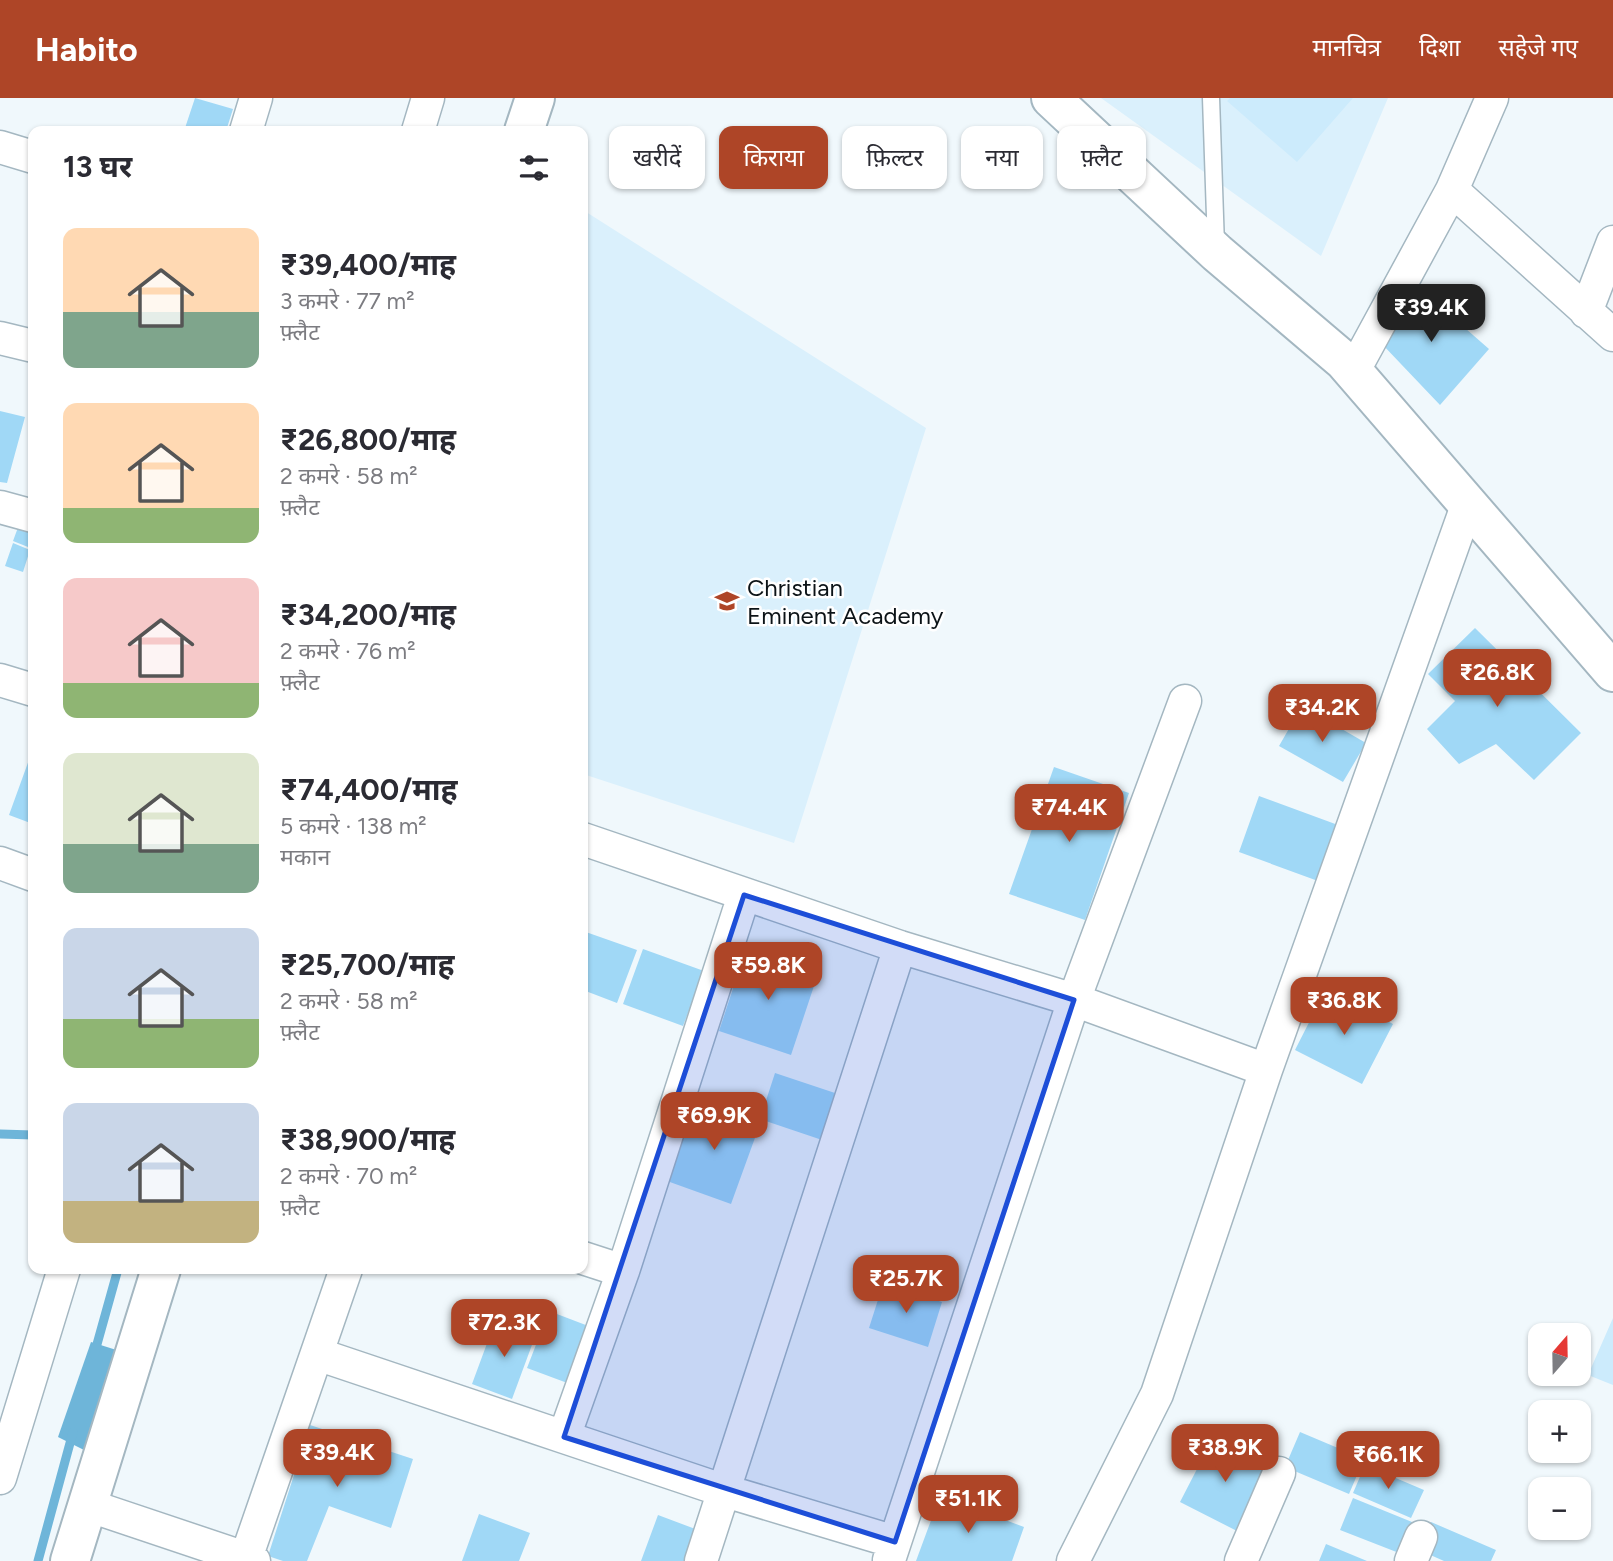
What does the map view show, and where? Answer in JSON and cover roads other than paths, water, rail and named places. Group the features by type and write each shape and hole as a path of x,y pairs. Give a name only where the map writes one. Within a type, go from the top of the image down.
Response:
{"street":[{"path":"248,126 256,98"},
{"path":"420,126 428,98"},
{"path":"526,126 535,98"},
{"path":"1051,98 1217,253 1353,372 1613,672"},
{"path":"1353,372 1452,190 1492,98"},
{"path":"0,147 28,156"},
{"path":"1452,190 1613,335"},
{"path":"1586,312 1613,242"},
{"path":"0,338 28,345"},
{"path":"1073,1561 1157,1394 1266,1070 1468,503"},
{"path":"0,507 28,515"},
{"path":"0,680 28,688"},
{"path":"317,1354 722,1490 892,1552 1074,1000 1185,701"},
{"path":"588,841 900,947 1074,1000 1266,1070"},
{"path":"0,863 28,873"},
{"path":"564,1437 623,1271 744,895"},
{"path":"701,1561 900,947"},
{"path":"588,1260 623,1271"},
{"path":"0,1478 62,1274"},
{"path":"70,1561 159,1274"},
{"path":"87,1506 250,1560 344,1274"},
{"path":"1241,1561 1279,1473"}],"lane":[{"path":"1211,98 1217,253"}],"water":[{"path":"91,1342 126,1353 92,1454 58,1437"}],"waterway":[{"path":"0,1134 28,1135"},
{"path":"94,1355 117,1274"},
{"path":"38,1561 73,1432"}],"place":[{"name":"Christian Eminent Academy","path":"727,601"}]}
